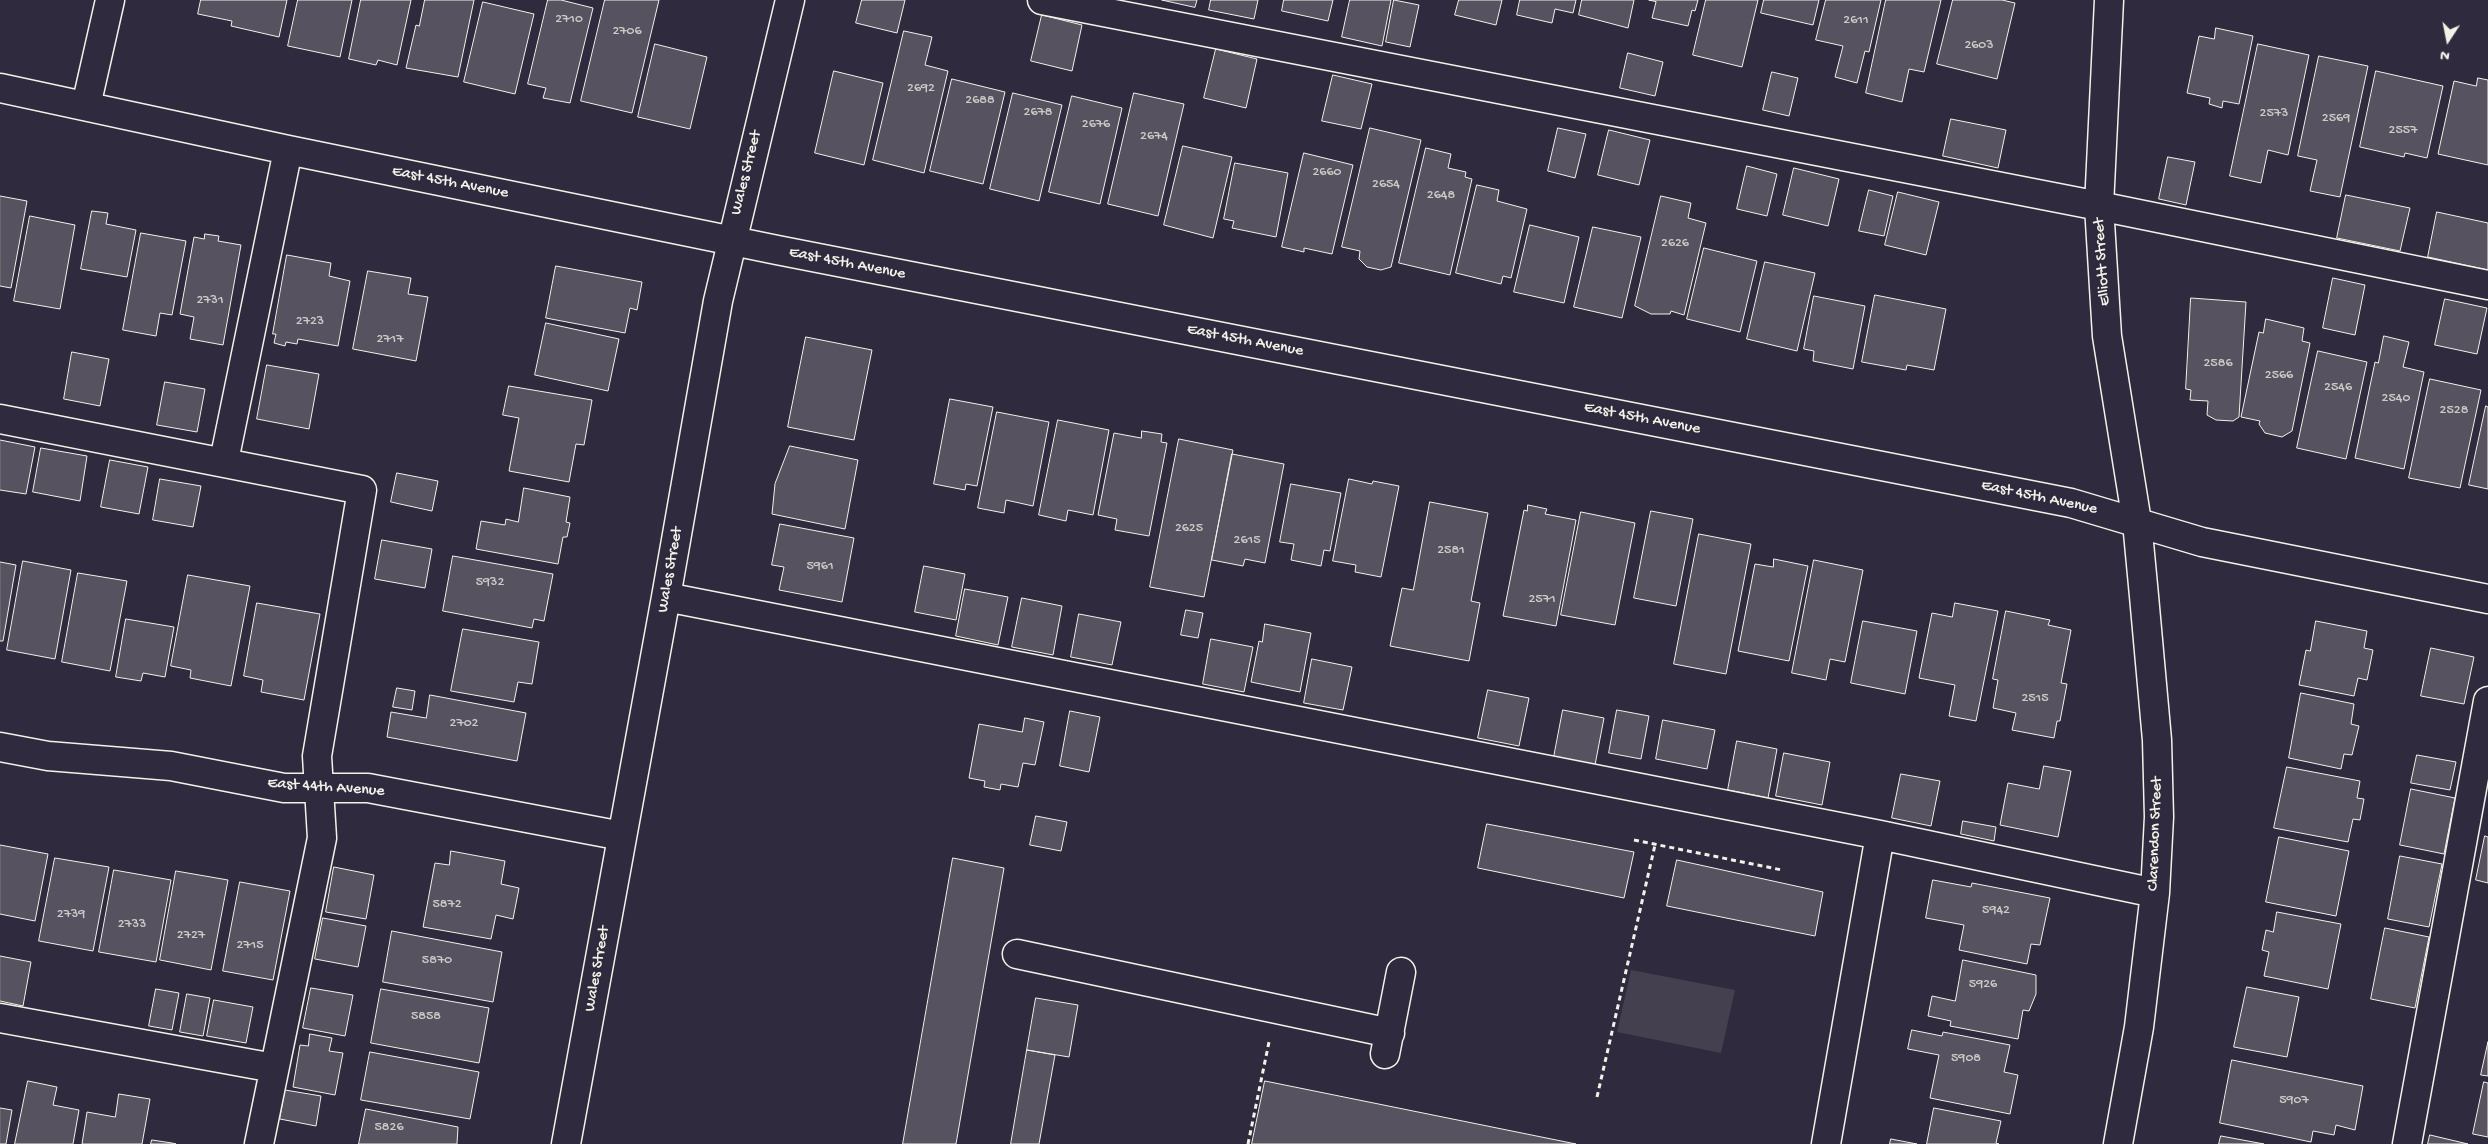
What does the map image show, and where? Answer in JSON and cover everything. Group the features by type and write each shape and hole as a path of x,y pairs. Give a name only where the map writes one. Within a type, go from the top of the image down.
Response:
{"street":[{"path":"86,106 110,0"},
{"name":"Wales Street","path":"566,1144 666,598 716,311 731,240 790,0"},
{"path":"1042,0 2099,206 2488,285"},
{"name":"Elliott Street","path":"2109,0 2099,206 2107,336 2137,522"},
{"name":"East 45th Avenue","path":"0,88 288,150 731,240 2056,500 2202,542 2488,599"},
{"path":"224,461 288,150"},
{"path":"0,419 224,461 362,490 317,756 322,838 259,1144"},
{"name":"Clarendon Street","path":"2118,1144 2139,1027 2155,893 2159,817 2157,740 2137,522"},
{"path":"666,598 1880,835 2155,893"},
{"path":"2407,1144 2488,701"},
{"name":"East 44th Avenue","path":"0,747 48,756 171,766 284,788 368,788 622,836"},
{"path":"1826,1144 1880,835"},
{"path":"1017,954 1387,1043 1401,972"},
{"path":"0,1018 274,1068"}],"path":[{"path":"1634,840 1782,870"},
{"path":"1597,1097 1655,845"},
{"path":"1248,1144 1269,1041"}],"shaded area":[{"path":"1631,970 1735,990 1721,1053 1617,1032"}],"building":[{"path":"201,0 287,0 279,37 231,26 232,21 198,14"},
{"path":"298,0 352,0 340,57 288,46"},
{"path":"361,0 411,0 397,65 378,60 376,65 349,59"},
{"path":"425,0 474,0 458,77 406,68 416,25 419,26"},
{"path":"548,0 561,0 593,8 570,103 543,98 546,88 528,84"},
{"path":"605,0 659,0 632,113 581,101"},
{"path":"862,0 905,0 897,33 856,23"},
{"path":"1162,0 1197,0 1195,7"},
{"path":"1211,0 1258,0 1254,19 1209,10"},
{"path":"1284,0 1333,0 1328,21 1282,11"},
{"path":"1350,0 1391,0 1382,46 1342,37"},
{"path":"1394,0 1419,5 1410,47 1386,42"},
{"path":"1459,0 1502,0 1496,25 1455,15"},
{"path":"1520,0 1576,0 1573,13 1555,9 1552,23 1517,15"},
{"path":"1582,0 1634,0 1628,28 1579,15"},
{"path":"1649,0 1698,0 1695,11 1692,10 1688,26 1652,18 1656,2"},
{"path":"1706,0 1758,0 1742,67 1693,55"},
{"path":"1764,0 1819,0 1813,25 1761,13"},
{"path":"1826,0 1881,0 1869,52 1865,51 1857,83 1835,77 1843,46 1816,40"},
{"path":"1886,0 1941,0 1924,72 1909,69 1902,102 1866,93"},
{"path":"1953,0 2002,0 2015,3 1997,79 1937,64"},
{"path":"483,2 534,14 515,94 464,82"},
{"path":"1042,15 1082,25 1072,71 1031,61"},
{"path":"2216,28 2253,36 2239,104 2223,101 2222,108 2209,104 2210,98 2187,93 2199,36 2214,39"},
{"path":"904,31 932,37 925,65 948,71 924,173 873,160"},
{"path":"655,44 707,57 690,129 638,117"},
{"path":"2258,44 2309,55 2288,155 2268,150 2261,183 2230,176"},
{"path":"1216,49 1257,59 1246,108 1204,98"},
{"path":"1628,53 1663,62 1655,96 1620,88"},
{"path":"2319,56 2368,66 2340,197 2310,191 2317,160 2298,156"},
{"path":"834,71 883,83 864,165 815,153"},
{"path":"2376,71 2443,86 2427,158 2405,153 2404,157 2360,147"},
{"path":"1772,72 1798,78 1789,116 1763,110"},
{"path":"1333,75 1372,84 1361,129 1322,121"},
{"path":"2478,78 2488,80 2488,165 2438,154 2454,81 2476,86"},
{"path":"952,79 1005,92 983,184 930,171"},
{"path":"1013,93 1062,105 1039,201 990,189"},
{"path":"1134,93 1184,104 1158,216 1108,204"},
{"path":"1072,96 1122,108 1100,204 1049,192"},
{"path":"1951,119 2006,130 1998,168 1943,156"},
{"path":"1370,128 1421,140 1391,267 1381,270 1367,267 1359,259 1360,251 1342,247"},
{"path":"1558,128 1586,134 1575,178 1548,171"},
{"path":"1609,130 1650,140 1639,185 1598,175"},
{"path":"1183,146 1232,157 1213,238 1164,225"},
{"path":"1426,148 1451,154 1448,168 1466,172 1465,177 1472,179 1450,275 1399,263"},
{"path":"1304,153 1353,165 1332,254 1304,248 1304,252 1282,247"},
{"path":"2168,157 2195,162 2186,205 2159,199"},
{"path":"1235,163 1288,173 1276,237 1232,228 1234,221 1224,219"},
{"path":"1747,166 1777,174 1767,216 1737,209"},
{"path":"1794,168 1839,179 1828,226 1783,215"},
{"path":"1477,185 1499,190 1497,201 1527,209 1511,278 1503,276 1501,284 1456,273"},
{"path":"1869,190 1893,196 1884,236 1859,231"},
{"path":"1898,192 1939,202 1926,255 1885,245"},
{"path":"2346,195 2410,208 2400,251 2337,238"},
{"path":"0,196 27,201 11,288 0,286"},
{"path":"1661,196 1691,203 1688,218 1706,223 1684,315 1671,311 1670,314 1651,314 1635,306"},
{"path":"92,211 108,213 106,224 136,230 127,277 81,269"},
{"path":"2437,212 2488,223 2488,270 2428,257"},
{"path":"30,216 75,225 60,309 14,301"},
{"path":"1530,225 1579,237 1564,303 1514,292"},
{"path":"1593,227 1641,237 1622,318 1574,307"},
{"path":"141,233 186,241 172,315 160,313 156,336 123,330"},
{"path":"205,234 219,236 218,241 241,245 223,345 190,339 194,317 180,314 194,237 204,239"},
{"path":"1704,248 1757,261 1740,332 1687,319"},
{"path":"287,255 331,263 329,276 350,281 338,346 298,339 297,344 286,342 285,346 274,343 276,334 273,334"},
{"path":"1765,262 1815,273 1797,351 1747,339"},
{"path":"556,266 642,282 637,310 630,308 625,333 546,318"},
{"path":"368,271 411,278 408,294 428,297 416,361 353,349"},
{"path":"2333,278 2365,285 2355,335 2323,328"},
{"path":"1875,295 1946,309 1934,370 1907,365 1906,370 1862,362"},
{"path":"1814,296 1865,306 1853,369 1813,361 1814,351 1804,349"},
{"path":"2191,298 2246,302 2239,417 2233,421 2216,420 2207,415 2208,401 2190,400 2191,390 2186,389"},
{"path":"2445,299 2487,308 2477,354 2435,345"},
{"path":"2266,319 2304,328 2302,341 2310,343 2292,431 2282,437 2265,433 2259,424 2260,421 2241,417 2259,332 2263,333"},
{"path":"546,323 619,339 608,391 535,375"},
{"path":"2384,336 2409,342 2403,367 2424,372 2404,469 2355,458 2375,362 2378,363"},
{"path":"806,337 872,350 854,440 788,427"},
{"path":"2318,351 2367,362 2346,459 2297,448"},
{"path":"72,352 109,359 100,406 64,399"},
{"path":"267,365 319,374 309,429 257,419"},
{"path":"2430,379 2481,390 2460,488 2409,478"},
{"path":"165,382 205,389 197,432 157,425"},
{"path":"509,386 592,400 584,445 576,444 569,482 509,471 519,418 503,415"},
{"path":"950,399 993,407 977,486 966,484 965,490 934,484"},
{"path":"2486,406 2488,407 2488,489 2469,485"},
{"path":"997,412 1049,422 1033,506 1006,500 1004,513 978,508"},
{"path":"1058,420 1109,430 1093,515 1068,510 1066,521 1039,515"},
{"path":"1142,431 1162,434 1161,442 1167,443 1149,536 1115,530 1117,519 1098,515 1114,433 1141,438"},
{"path":"1179,439 1233,450 1204,597 1150,587"},
{"path":"0,440 35,447 26,494 0,490"},
{"path":"790,446 858,460 845,529 772,514 775,484"},
{"path":"41,448 87,456 80,501 33,492"},
{"path":"1232,454 1284,464 1265,563 1245,559 1243,566 1212,560"},
{"path":"110,460 148,467 139,514 101,507"},
{"path":"397,473 438,481 432,511 391,502"},
{"path":"160,479 201,486 193,527 153,520"},
{"path":"1349,479 1372,484 1373,481 1399,486 1381,577 1355,572 1356,565 1333,561"},
{"path":"1291,484 1341,493 1330,551 1324,550 1321,566 1291,560 1294,544 1280,542"},
{"path":"524,488 570,497 566,522 570,523 567,537 563,537 558,564 476,549 481,521 505,525 506,519 518,522"},
{"path":"1430,502 1488,513 1471,601 1480,603 1469,661 1390,646 1402,588 1413,590"},
{"path":"1528,505 1547,509 1545,514 1576,520 1556,626 1503,616 1524,510 1527,511"},
{"path":"1651,511 1693,519 1676,606 1634,598"},
{"path":"1581,512 1635,523 1615,625 1561,615"},
{"path":"780,524 854,538 842,602 779,590 784,567 772,565"},
{"path":"1699,534 1751,544 1726,674 1674,664"},
{"path":"382,540 432,549 425,588 375,579"},
{"path":"453,556 553,574 544,621 534,619 532,628 443,611"},
{"path":"1774,559 1808,566 1789,661 1738,651 1755,564 1773,567"},
{"path":"1814,560 1863,570 1845,662 1830,659 1826,680 1792,673"},
{"path":"23,561 71,570 55,659 7,650"},
{"path":"0,562 16,565 3,641 0,641"},
{"path":"924,566 965,574 956,620 915,612"},
{"path":"78,573 127,581 110,671 62,662"},
{"path":"188,575 250,586 231,686 190,678 191,670 171,666"},
{"path":"965,589 1008,597 998,645 956,636"},
{"path":"1022,598 1062,606 1053,655 1012,647"},
{"path":"257,603 320,614 304,700 261,692 263,680 244,676"},
{"path":"1955,603 1998,611 1976,721 1949,716 1955,685 1919,678 1932,613 1952,617"},
{"path":"1186,610 1203,613 1198,638 1181,635"},
{"path":"2006,611 2050,620 2048,625 2071,630 2061,683 2067,684 2060,721 2057,721 2054,738 2012,730 2016,713 1993,708 1998,680 1993,679"},
{"path":"1079,614 1121,622 1112,665 1071,657"},
{"path":"126,619 174,627 165,677 143,673 141,681 116,677"},
{"path":"1863,621 1917,631 1905,694 1851,683"},
{"path":"2316,621 2367,631 2364,648 2373,650 2367,680 2358,678 2354,696 2299,685 2306,650 2310,651"},
{"path":"1265,624 1311,633 1300,692 1251,682 1259,641 1262,642"},
{"path":"463,629 539,642 532,684 518,682 514,702 451,691"},
{"path":"1211,639 1253,647 1244,692 1203,684"},
{"path":"2431,648 2474,657 2464,704 2421,696"},
{"path":"1312,659 1352,667 1343,710 1304,703"},
{"path":"397,688 415,691 412,710 393,707"},
{"path":"1488,690 1529,698 1519,746 1478,738"},
{"path":"2301,693 2354,704 2351,724 2359,726 2352,755 2344,754 2341,769 2289,758"},
{"path":"430,695 526,713 517,761 387,737 391,712 426,718"},
{"path":"1563,710 1604,718 1595,765 1554,757"},
{"path":"1617,710 1649,716 1641,759 1609,753"},
{"path":"1070,711 1100,717 1089,772 1060,766"},
{"path":"1025,718 1044,722 1035,765 1023,763 1018,787 1001,784 1000,790 984,787 985,781 969,778 979,724 1022,732"},
{"path":"1663,720 1715,730 1707,769 1656,759"},
{"path":"1737,741 1777,749 1768,798 1728,790"},
{"path":"1784,753 1830,762 1822,805 1776,796"},
{"path":"2417,755 2456,762 2450,790 2411,783"},
{"path":"2044,766 2071,771 2058,837 2000,825 2008,783 2039,789"},
{"path":"2287,767 2360,781 2357,798 2364,799 2360,820 2353,819 2348,842 2274,828"},
{"path":"1901,774 1940,781 1931,826 1892,818"},
{"path":"2411,789 2455,798 2444,854 2400,845"},
{"path":"1036,816 1067,822 1061,851 1030,845"},
{"path":"1963,821 1996,827 1994,841 1961,834"},
{"path":"1487,824 1634,852 1624,898 1478,868"},
{"path":"2485,836 2488,837 2488,883 2476,880"},
{"path":"2279,837 2349,851 2336,916 2266,902"},
{"path":"0,845 48,854 35,921 0,914"},
{"path":"451,851 505,861 501,884 519,888 513,919 496,915 491,939 423,927 435,863 449,865"},
{"path":"2400,856 2442,864 2429,927 2388,919"},
{"path":"55,858 109,867 93,951 39,941"},
{"path":"953,858 1004,868 956,1144 903,1144"},
{"path":"1677,860 1823,892 1815,936 1667,906"},
{"path":"334,867 374,875 366,919 326,912"},
{"path":"114,870 171,880 156,962 99,952"},
{"path":"176,871 228,880 211,970 160,960"},
{"path":"1933,880 1971,887 1972,883 2050,898 2040,945 2031,944 2027,964 1959,950 1964,925 1926,918"},
{"path":"240,882 290,891 273,980 223,971"},
{"path":"2277,912 2341,924 2328,989 2264,976 2269,952 2262,950 2266,930 2273,932"},
{"path":"323,918 366,926 358,967 315,959"},
{"path":"2385,928 2429,937 2415,1008 2371,999"},
{"path":"392,931 502,952 493,1002 383,982"},
{"path":"0,956 31,962 23,1006 0,1001"},
{"path":"1963,960 2036,975 2036,994 2029,1011 2023,1010 2018,1039 1950,1026 1951,1021 1928,1016 1932,996 1955,1001"},
{"path":"2247,987 2299,997 2287,1057 2234,1047"},
{"path":"311,988 353,995 345,1036 303,1028"},
{"path":"156,989 179,993 172,1030 149,1026"},
{"path":"381,989 489,1008 479,1063 371,1043"},
{"path":"187,994 210,998 203,1036 180,1032"},
{"path":"1036,998 1078,1005 1069,1057 1027,1050"},
{"path":"214,1000 253,1007 246,1043 207,1036"},
{"path":"1912,1030 1942,1036 1943,1032 2010,1045 2004,1072 2018,1075 2010,1114 1930,1098 1939,1055 1908,1049"},
{"path":"310,1034 332,1038 329,1051 343,1053 335,1095 293,1087 300,1045 308,1046"},
{"path":"2488,1042 2488,1076 2481,1075"},
{"path":"1027,1050 1055,1055 1039,1144 1011,1144"},
{"path":"370,1052 479,1072 470,1119 361,1100"},
{"path":"2232,1060 2363,1086 2355,1130 2336,1125 2334,1135 2313,1131 2311,1142 2220,1123"},
{"path":"28,1081 57,1087 53,1105 79,1110 73,1144 15,1144"},
{"path":"1265,1081 1576,1144 1252,1144"},
{"path":"2484,1082 2488,1083 2488,1137 2473,1134"},
{"path":"285,1090 321,1096 316,1126 280,1119"},
{"path":"119,1094 150,1099 142,1144 82,1144 87,1112 115,1117"},
{"path":"0,1108 12,1110 6,1144 0,1144"},
{"path":"1934,1108 2001,1121 1996,1143 1999,1144 1927,1144"},
{"path":"366,1109 458,1127 457,1144 359,1144"},
{"path":"2430,1135 2468,1144 2428,1144"},
{"path":"2221,1136 2264,1144 2219,1144"},
{"path":"1891,1139 1917,1144 1890,1144"},
{"path":"152,1140 172,1143 176,1144 151,1144"}]}
